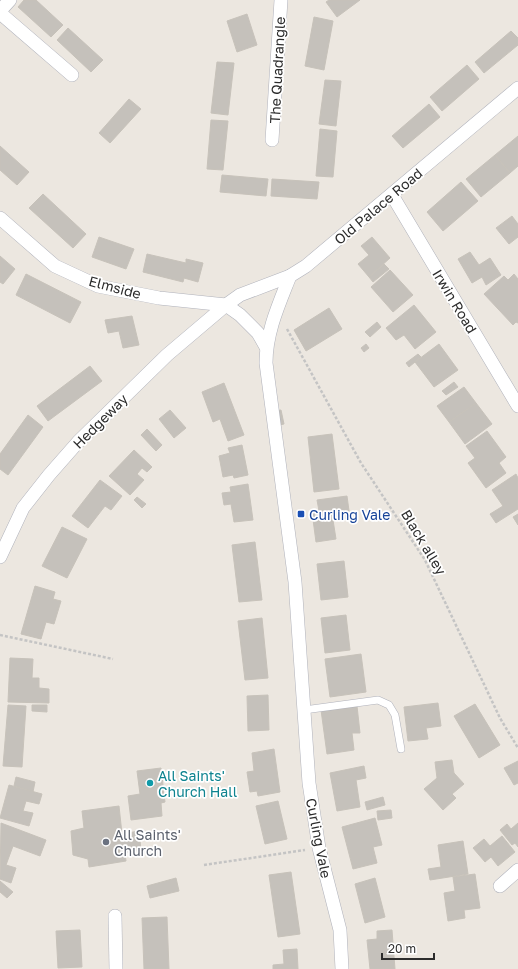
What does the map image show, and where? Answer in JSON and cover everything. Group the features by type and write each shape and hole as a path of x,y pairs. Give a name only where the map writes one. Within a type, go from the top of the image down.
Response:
{"street":[{"path":"10,0 0,12 72,75"},
{"name":"The Quadrangle","path":"272,140 281,0"},
{"name":"Old Palace Road","path":"226,305 246,293 290,276 306,266 518,88"},
{"name":"Irwin Road","path":"392,195 518,406"},
{"name":"Elmside","path":"0,218 55,266 98,286 159,298 226,305"},
{"name":"Curling Vale","path":"290,276 276,312 266,347 268,379 295,582 309,783 319,848 340,930 342,969"},
{"name":"Curling Vale","path":"226,305 240,315 258,333 266,347"},
{"name":"Hedgeway","path":"0,556 23,508 78,442 167,355 226,305"},
{"path":"500,886 518,870"},
{"path":"115,916 116,969"}],"lane":[{"path":"304,710 378,700 389,705 395,715 401,749"}],"path":[{"name":"Black alley","path":"276,312 288,330 361,463 426,560 500,718 518,748"},
{"path":"0,634 113,659"},
{"path":"204,866 319,848"}],"building":[{"path":"24,0 36,0 63,25 51,37 18,7"},
{"path":"329,0 360,0 337,17 326,2"},
{"path":"247,14 257,45 237,52 227,21"},
{"path":"314,17 333,21 324,70 305,66"},
{"path":"68,28 103,60 91,72 57,40"},
{"path":"511,31 518,38 518,45 484,73 475,62"},
{"path":"217,62 234,63 228,115 211,113"},
{"path":"467,65 479,79 442,111 430,97"},
{"path":"325,80 341,81 336,126 319,124"},
{"path":"129,99 141,109 110,143 99,133"},
{"path":"429,104 440,117 403,148 392,136"},
{"path":"211,120 228,121 223,170 207,169"},
{"path":"320,129 337,131 333,177 316,176"},
{"path":"518,136 518,166 510,173 495,155"},
{"path":"0,146 29,172 17,185 0,170"},
{"path":"495,155 510,173 481,197 466,179"},
{"path":"222,175 268,179 266,196 220,192"},
{"path":"272,179 319,182 317,199 271,196"},
{"path":"461,182 478,201 443,231 427,212"},
{"path":"43,194 86,234 73,248 29,208"},
{"path":"512,216 518,224 518,237 509,244 496,228"},
{"path":"99,237 134,249 126,269 92,257"},
{"path":"372,237 390,258 369,277 358,264 369,255 361,246"},
{"path":"470,252 479,265 490,258 501,275 486,285 482,277 472,283 458,259"},
{"path":"147,254 186,263 186,259 203,263 198,282 184,278 183,282 143,272"},
{"path":"0,256 15,269 3,284 0,282"},
{"path":"384,264 389,269 373,282 369,277"},
{"path":"390,270 413,295 393,312 371,287"},
{"path":"26,274 81,302 70,323 16,295"},
{"path":"514,274 518,279 518,323 516,322 513,325 484,294 504,276 508,280"},
{"path":"414,305 436,332 415,349 404,335 396,340 386,328"},
{"path":"329,308 342,329 306,351 294,330"},
{"path":"132,316 139,345 123,348 119,331 108,333 105,320"},
{"path":"377,322 381,327 370,337 365,332"},
{"path":"366,344 369,348 364,352 361,348"},
{"path":"439,344 458,370 434,387 415,362"},
{"path":"418,354 421,357 409,367 406,363"},
{"path":"90,366 102,381 48,421 37,406"},
{"path":"454,382 458,387 446,395 442,391"},
{"path":"224,383 244,435 228,441 220,419 213,422 202,392"},
{"path":"464,387 476,403 449,422 437,406"},
{"path":"476,403 492,424 465,444 449,422"},
{"path":"170,410 186,428 174,438 159,419"},
{"path":"281,410 284,424 270,427 268,412"},
{"path":"28,415 43,427 8,475 0,469 0,454"},
{"path":"147,429 162,445 156,451 141,435"},
{"path":"487,431 506,457 499,463 506,473 486,488 468,463 475,458 466,446"},
{"path":"332,434 339,489 314,492 308,437"},
{"path":"242,445 248,475 234,478 233,475 223,477 219,456 230,453 228,448"},
{"path":"134,450 152,467 147,472 142,468 137,474 144,480 130,495 109,476"},
{"path":"516,474 518,478 518,509 496,523 490,514 503,506 492,490"},
{"path":"100,480 122,496 111,510 105,506 88,528 72,516"},
{"path":"248,484 253,520 234,522 231,504 224,505 222,493 231,492 230,487"},
{"path":"347,496 350,518 333,520 336,539 316,542 312,512 319,511 317,500"},
{"path":"137,497 146,504 142,508 134,500"},
{"path":"518,514 518,525 513,517"},
{"path":"62,527 87,539 67,578 42,566"},
{"path":"255,542 262,600 239,602 232,545"},
{"path":"344,561 348,597 321,600 317,564"},
{"path":"35,586 55,592 53,599 61,601 54,624 46,622 41,639 21,634"},
{"path":"346,615 350,650 325,653 321,618"},
{"path":"262,618 268,678 245,680 238,621"},
{"path":"361,654 366,692 330,697 325,659"},
{"path":"10,658 33,659 32,678 39,678 39,688 49,689 49,703 8,702"},
{"path":"268,695 269,730 248,731 247,696"},
{"path":"438,703 441,726 426,728 428,739 408,741 404,707"},
{"path":"475,704 500,745 479,758 454,716"},
{"path":"8,705 26,706 22,767 3,766"},
{"path":"32,705 47,705 47,712 32,711"},
{"path":"357,706 360,733 352,733 354,750 327,754 321,710"},
{"path":"274,749 280,792 258,796 257,791 250,792 247,772 254,771 252,753"},
{"path":"452,760 454,773 464,784 452,794 456,798 443,810 424,789 437,778 435,762"},
{"path":"518,761 518,783 514,785 504,768"},
{"path":"364,766 366,778 356,780 360,807 337,811 330,773"},
{"name":"All Saints' Church Hall","path":"161,768 165,802 161,803 162,816 131,820 128,796 140,794 137,771"},
{"path":"16,777 35,782 33,792 14,786"},
{"path":"9,785 42,794 39,804 26,801 23,811 33,813 29,826 0,818"},
{"path":"383,797 385,805 367,810 365,802"},
{"path":"278,801 287,839 265,844 256,806"},
{"name":"All Saints' Church","path":"119,806 122,834 139,831 141,850 125,853 126,861 89,867 88,859 73,855 71,831 84,828 82,811"},
{"path":"391,810 392,818 378,820 377,811"},
{"path":"375,818 382,845 373,847 377,863 353,869 342,827"},
{"path":"1,823 46,840 40,856 13,846 6,865 16,868 11,883 0,879"},
{"path":"518,823 518,847 515,843 512,845 500,830 507,824 511,829"},
{"path":"502,836 515,852 498,866 491,857 485,862 473,848 484,839 490,846"},
{"path":"463,841 468,874 430,880 428,869 441,867 438,845"},
{"path":"291,872 300,934 278,937 269,875"},
{"path":"475,874 480,908 464,910 465,918 448,921 444,893 455,891 453,877"},
{"path":"176,878 179,891 150,898 147,886"},
{"path":"375,878 385,917 365,923 355,884"},
{"path":"0,881 13,892 7,898 0,892"},
{"path":"167,917 169,969 144,969 142,918"},
{"path":"80,930 82,967 58,968 56,931"},
{"path":"392,930 395,969 370,969 367,940 377,939 377,931"},
{"path":"297,949 298,969 273,969 273,965 284,964 283,950"}],"place":[{"name":"Curling Vale","path":"301,514"},
{"name":"All Saints' Church Hall","path":"150,783"},
{"name":"All Saints' Church","path":"106,842"}]}
